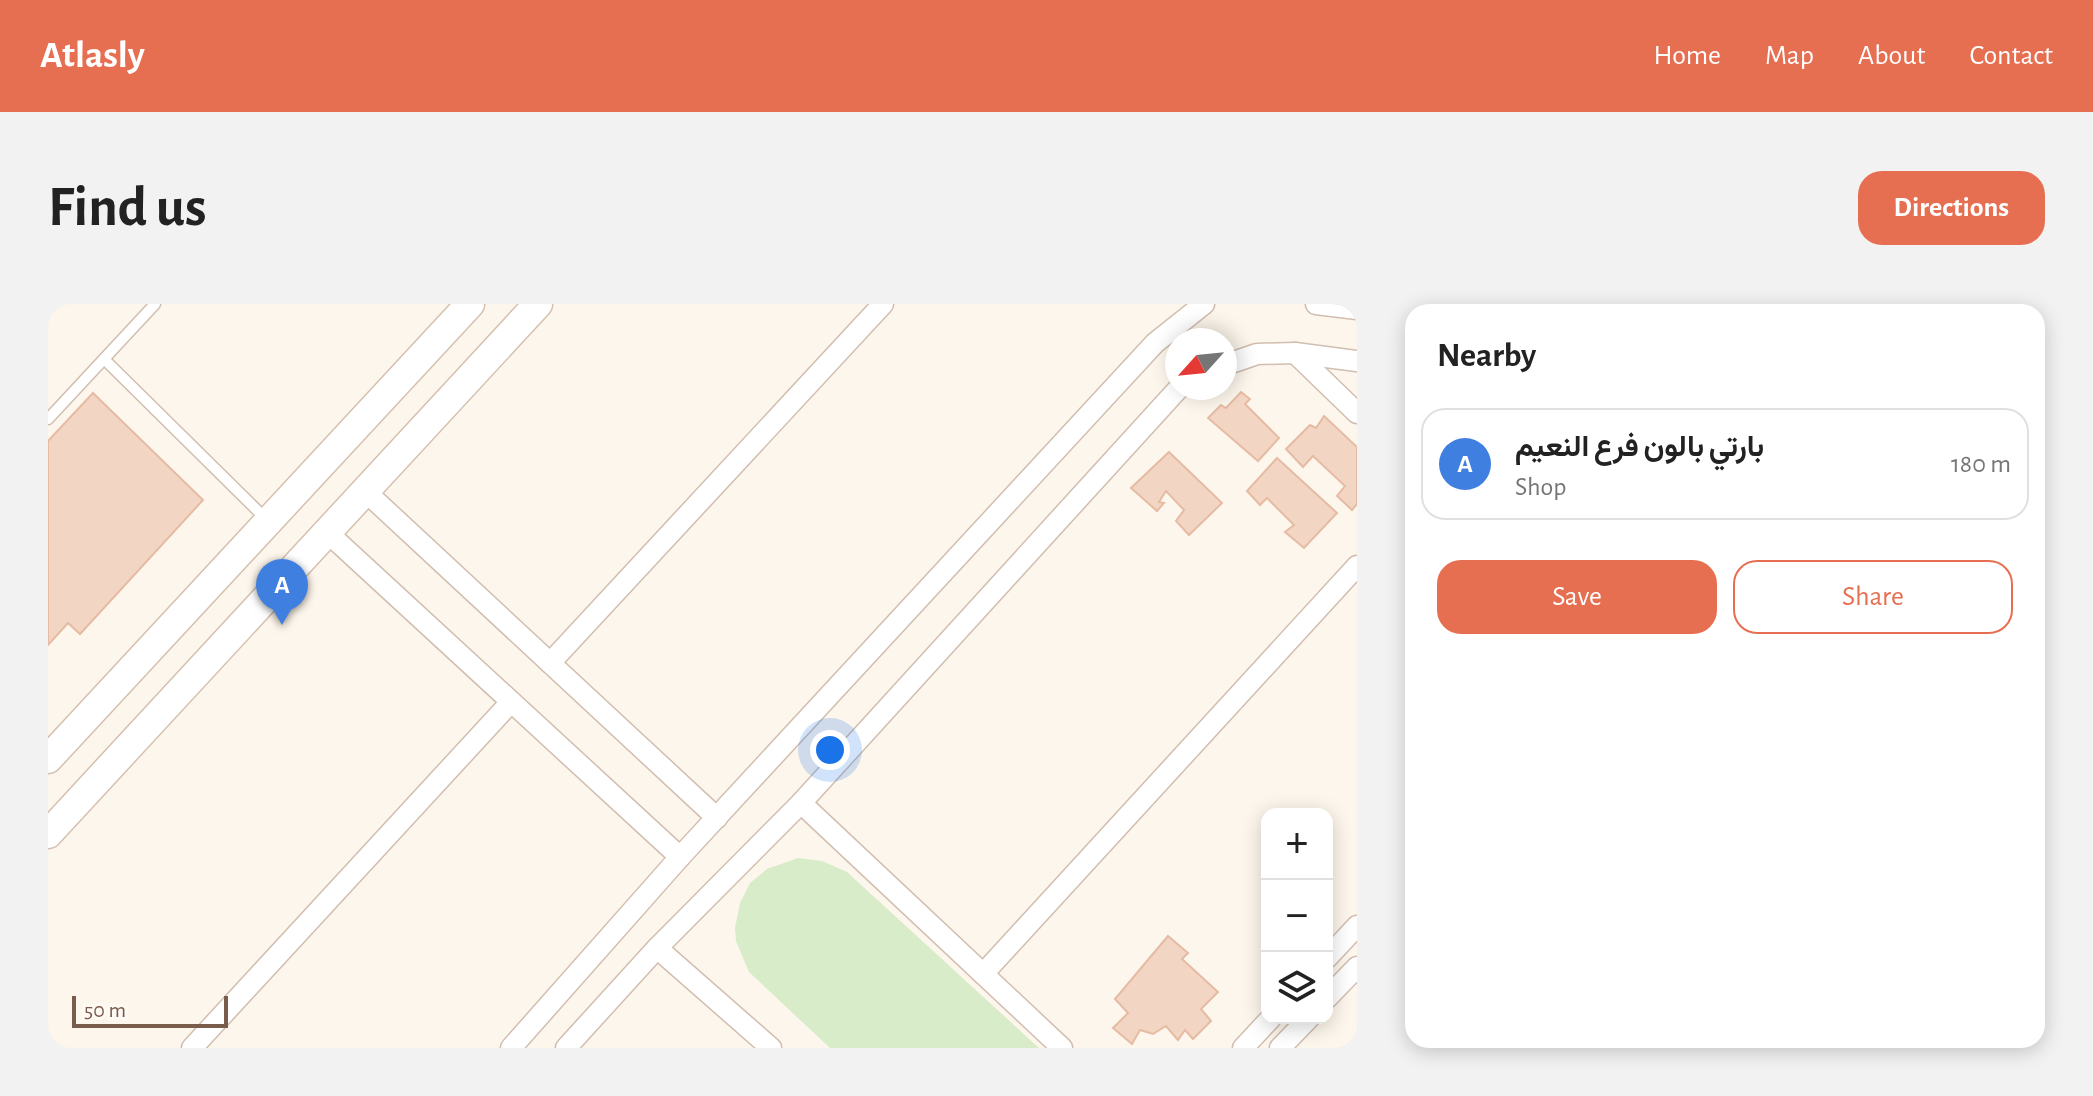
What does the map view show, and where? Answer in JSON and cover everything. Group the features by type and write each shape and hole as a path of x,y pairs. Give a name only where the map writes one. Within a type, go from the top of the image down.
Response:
{"main road":[{"path":"48,759 470,304"},
{"path":"48,834 538,304"}],"street":[{"path":"550,663 883,304"},
{"path":"511,1048 680,857 1155,343 1204,304"},
{"path":"1316,304 1357,309"},
{"path":"1295,353 1357,413"},
{"path":"1237,361 1257,354 1295,353 1356,358"},
{"path":"566,1048 657,948 801,803 1168,400"},
{"path":"365,491 717,818"},
{"path":"328,533 680,857"},
{"path":"983,974 1357,566"},
{"path":"192,1048 511,702"},
{"path":"801,803 1062,1048"},
{"path":"1333,952 1357,926"},
{"path":"657,948 771,1048"},
{"path":"1333,992 1357,967"},
{"path":"1248,1046 1266,1024"},
{"path":"1280,1048 1303,1024"}],"lane":[{"path":"48,419 155,304"},
{"path":"104,359 268,521"}],"green space":[{"path":"798,858 822,861 847,872 1039,1048 830,1048 749,972 736,941 740,903 750,883 767,869"}],"building":[{"path":"1241,392 1250,399 1245,404 1279,438 1258,461 1208,418 1221,405 1226,408 1237,400"},
{"path":"93,393 203,500 80,634 68,623 48,645 48,441"},
{"path":"1324,416 1357,447 1357,504 1352,510 1337,496 1345,486 1313,456 1303,467 1286,449 1310,425 1316,428"},
{"path":"1169,452 1222,503 1189,535 1176,521 1184,510 1166,491 1159,502 1164,503 1157,511 1131,488"},
{"path":"1277,458 1337,513 1304,548 1285,532 1294,525 1267,498 1260,505 1247,491"},
{"path":"1168,936 1188,953 1182,959 1218,992 1201,1009 1211,1021 1193,1039 1185,1030 1178,1040 1166,1026 1153,1034 1140,1030 1132,1044 1113,1028 1128,1013 1115,999"}],"place":[{"name":"بارتي بالون فرع النعيم","path":"282,625"}]}
